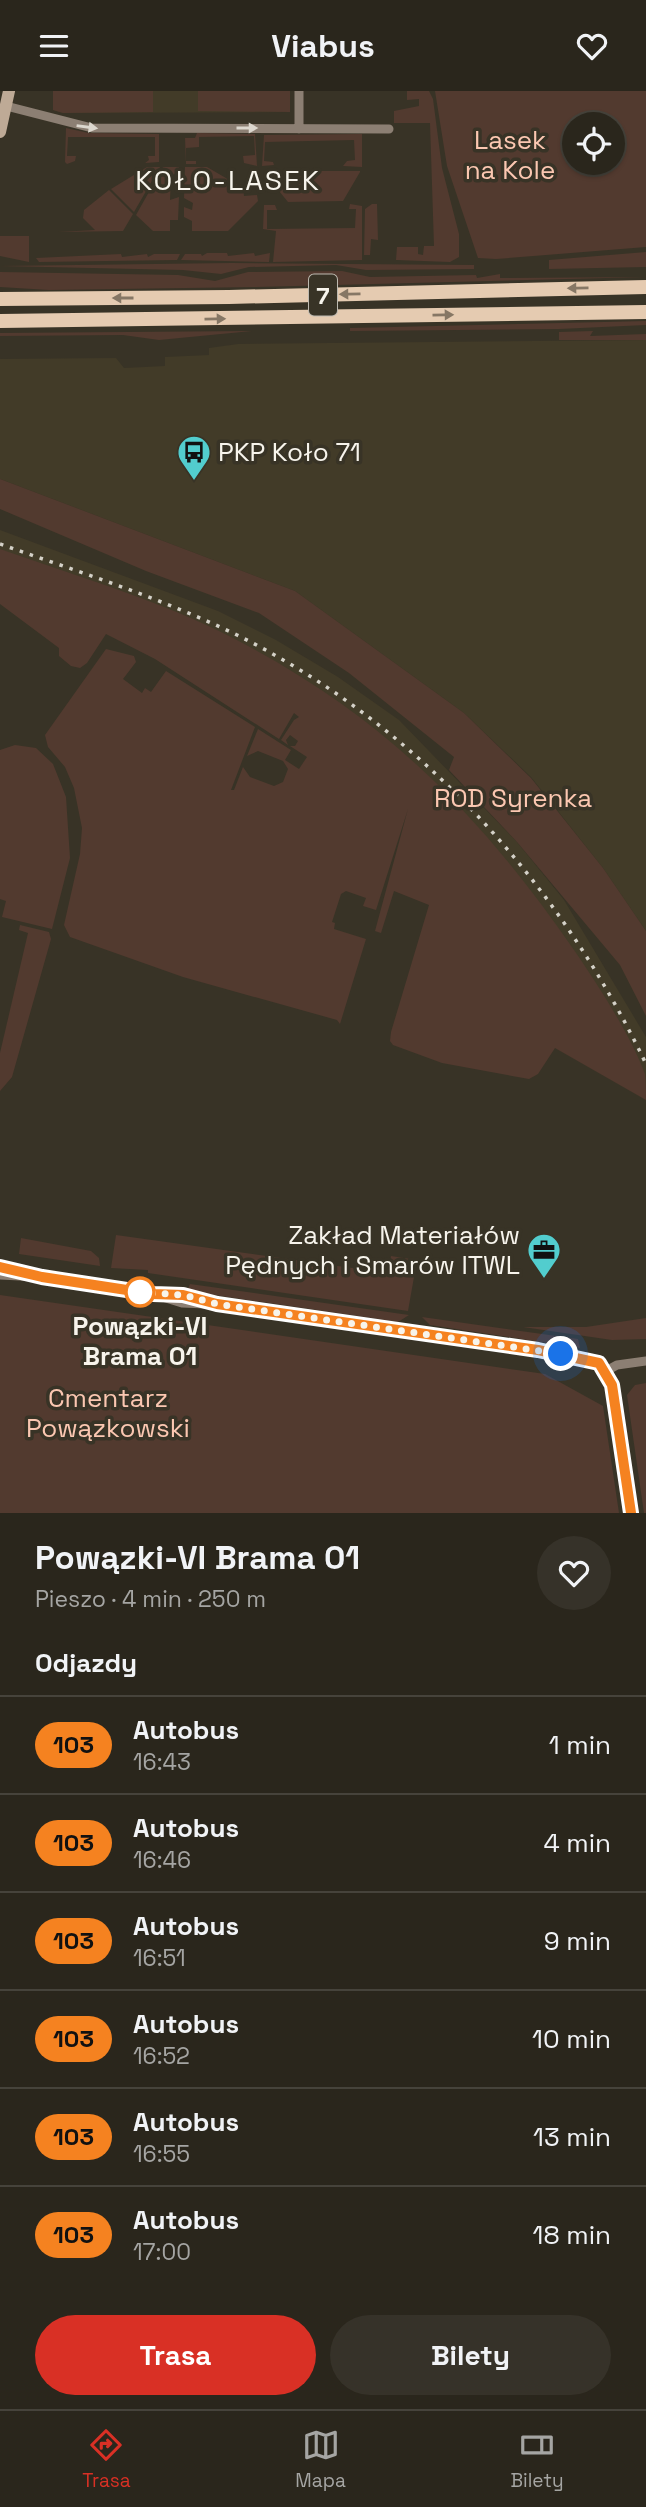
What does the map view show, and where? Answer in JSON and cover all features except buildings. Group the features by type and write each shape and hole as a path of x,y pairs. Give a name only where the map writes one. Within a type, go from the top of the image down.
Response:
{"main road":[{"name":"7","path":"0,299 229,297 646,287"},
{"name":"7","path":"0,321 646,312"}],"street":[{"path":"0,132 9,91"},
{"path":"299,91 299,128"},
{"path":"6,106 92,128 389,129"},
{"path":"0,1267 42,1277 153,1294 182,1303 217,1304 585,1357 599,1363 612,1385 631,1513"},
{"path":"0,1275 42,1277"},
{"path":"606,1371 617,1365 646,1361"}],"shaded area":[{"path":"53,91 290,91 290,112 63,113 53,110"},
{"path":"646,340 646,931 603,868 531,777 464,713 295,591 0,479 0,359 116,358 124,368 165,366 165,357 209,355 209,348 238,344"},
{"path":"0,530 218,611 276,640 338,677 399,720 517,842 564,900 646,1037 646,1098 588,997 315,701 0,569"}],"green space":[{"path":"53,91 153,91 153,112 63,113 53,110"},
{"path":"198,91 290,91 290,112 198,111"},
{"path":"407,91 429,91 433,99 442,168 459,234 459,257 450,262 396,260 397,247 418,247 418,254 423,255 424,246 434,246 430,123 394,123 394,111 419,106 419,99 407,100"},
{"name":"Lasek na Kole","path":"435,91 646,91 646,247 496,259 478,258 447,166"},
{"path":"66,128 89,133 159,134 159,162 145,163 149,160 148,156 155,156 155,137 68,137 67,156 76,156 75,161 67,164"},
{"path":"197,133 255,134 257,166 244,163 243,156 255,155 254,136 199,137 199,147 186,148 186,161 196,161 196,164 186,164 185,138 195,138"},
{"path":"362,134 362,167 343,166 347,161 355,160 354,140 265,142 264,161 273,162 274,165 262,166 264,135"},
{"path":"147,167 160,167 134,212 111,189"},
{"path":"163,167 179,167 179,171 171,176 170,200 179,197 178,220 170,220 170,231 153,231 136,215"},
{"path":"185,167 207,167 243,188 244,196 257,195 258,201 228,231 192,231 192,221 184,217 184,207 192,210 193,203 184,198"},
{"path":"292,171 360,172 343,201 288,202 275,186"},
{"path":"109,190 133,214 123,231 58,232 95,230 83,218 84,210"},
{"path":"350,204 362,206 362,260 273,262 276,231 263,229 264,205 275,205 277,210 267,210 267,229 355,228 356,209 349,209"},
{"path":"377,204 378,240 371,239 370,255 364,255 365,209"},
{"path":"0,236 29,236 29,262 0,256"},
{"path":"646,252 646,267 549,269 549,260"},
{"path":"207,253 227,253 228,256 254,253 255,256 270,253 269,262 181,260 185,254 202,256"},
{"path":"121,254 122,257 147,254 148,257 154,254 180,254 177,260 39,262 36,258"},
{"path":"232,263 474,265 474,269 366,270 336,265 249,267 221,274 183,270 0,266"},
{"path":"342,271 370,277 476,275 477,278 500,274 500,278 646,277 257,287 49,290 0,287 0,272 178,275 215,281 248,272"},
{"path":"646,321 646,325 559,329 350,331 350,328"},
{"path":"252,331 159,340 123,335 0,336 0,333"},
{"path":"593,331 590,336 646,334 646,340 559,340 559,332"},
{"name":"ROD Syrenka","path":"0,479 295,591 464,713 531,778 603,868 646,931 646,1016 620,965 517,842 449,770 454,757 349,673 259,613 146,571 0,509"},
{"path":"0,549 138,597 219,631 275,661 327,694 418,766 460,807 499,851 537,898 583,964 622,1026 639,1059 645,1074 646,1100 555,1048 538,1074 529,1079 442,1063 393,1045 390,1041 391,1032 429,905 394,891 381,933 375,931 408,809 376,910 363,906 366,898 346,891 341,894 332,922 335,923 334,929 366,939 340,1024 337,1020 183,977 70,937 64,925 80,854 82,828 74,788 65,767 48,747 45,735 106,649 134,656 136,662 123,679 142,693 145,688 151,692 166,671 255,727 231,790 234,790 243,767 250,777 274,786 283,782 288,769 283,761 258,751 247,756 258,729 291,750 285,760 299,769 307,757 290,746 295,746 298,741 290,735 286,740 288,745 281,740 299,717 294,713 279,739 155,659 106,634 87,663 80,668 71,666 59,656 59,648 0,604"},
{"path":"15,745 36,748 53,764 66,797 70,858 52,929 2,917 6,901 0,899 0,750"},
{"path":"20,925 49,932 51,939 12,1077 0,1091 0,1053 28,933 19,930"},
{"path":"116,1235 388,1273 391,1256 417,1260 408,1311 148,1273 148,1270 111,1268"},
{"path":"21,1238 91,1251 99,1258 100,1266 19,1254"},
{"path":"190,1284 409,1315 398,1322 187,1291"},
{"name":"Cmentarz Powązkowski","path":"0,1295 545,1374 603,1406 619,1513 0,1513"},
{"path":"422,1317 578,1339 580,1348 430,1325"},
{"path":"646,1318 646,1339 612,1340 523,1327 586,1327"},
{"path":"646,1383 644,1513 627,1395 635,1385"}],"railway":[{"path":"0,544 149,597 237,635 303,672 365,714 423,762 477,815 526,872 571,933 611,997 646,1064"}],"bus line":[{"name":"103","path":"0,1267 42,1277 153,1294 174,1293 217,1304 585,1357 599,1363 612,1385 631,1513"}],"place":[{"name":"PKP Koło 71","path":"194,482"},
{"name":"Zakład Materiałów Pędnych i Smarów ITWL","path":"544,1280"},
{"name":"Powązki-VI Brama 01","path":"140,1292"}],"district":[{"name":"KOŁO-LASEK","path":"228,180"}],"route":[{"path":"140,1292 174,1293 217,1304 561,1354"}]}
